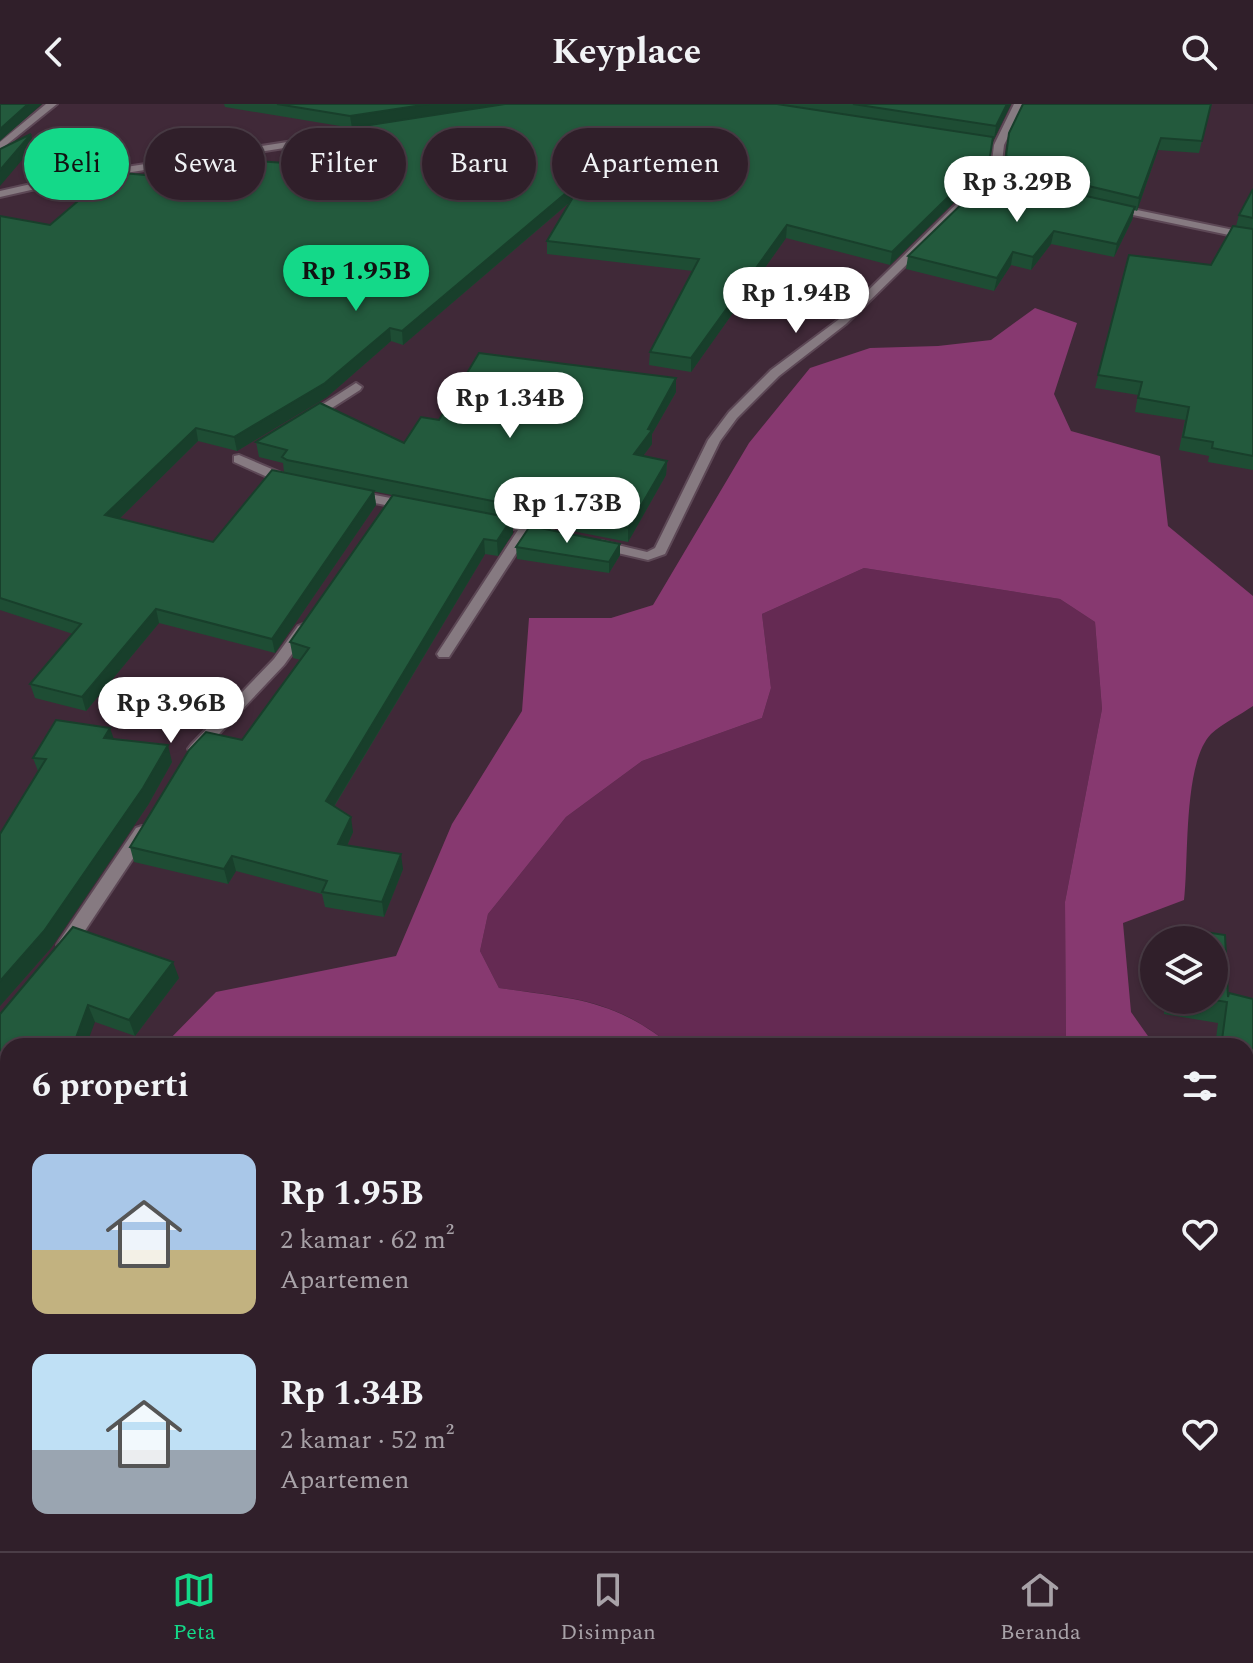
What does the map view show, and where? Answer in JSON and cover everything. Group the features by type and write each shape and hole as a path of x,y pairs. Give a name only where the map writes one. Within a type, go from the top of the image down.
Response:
{"street":[{"path":"0,147 52,104"},
{"path":"588,542 648,556 660,551 714,440 733,415 775,373 842,322 996,171 999,145 1019,104"},
{"path":"984,143 999,145"},
{"path":"0,194 62,180 281,146"},
{"path":"996,171 1012,184"},
{"path":"1099,205 1253,237"},
{"path":"294,426 356,387"},
{"path":"250,453 239,459 268,474 307,485"},
{"path":"345,494 385,508 417,507"},
{"path":"474,517 557,534"},
{"path":"444,654 527,527"},
{"path":"185,759 279,662 315,613"},
{"path":"59,955 148,823"}],"shaded area":[{"path":"1035,308 1077,323 1054,394 1071,431 1160,456 1168,526 1253,596 1253,706 1211,734 1202,748 1191,788 1184,900 1123,923 1131,1012 1149,1038 1066,1038 1065,902 1102,709 1095,622 1060,599 864,568 762,614 771,688 762,718 642,761 566,817 488,914 480,951 499,988 610,1009 661,1038 171,1038 216,992 396,956 452,824 522,711 529,618 611,618 653,605 749,443 810,368 870,348 938,346 991,340"},
{"path":"864,568 1060,599 1095,622 1102,709 1065,902 1066,1038 662,1038 611,1009 570,998 499,988 480,951 488,914 566,817 642,761 762,718 771,688 762,614"}],"building":[{"path":"0,104 28,104 0,129"},
{"path":"277,104 429,104 350,116"},
{"path":"505,104 777,104 993,137 990,156 892,252 787,225 691,358 650,352 699,259 547,241 571,200 748,200 748,128 552,128 552,200 558,200 402,331 390,328 325,383 234,437 196,428 105,515 213,542 272,470 374,491 272,639 156,609 82,697 30,684 81,624 0,598 0,216 50,225 79,200 129,200 129,174 145,174 145,200 265,200 265,162 281,163 281,200 406,200 406,128 357,127"},
{"path":"853,104 1007,104 996,126"},
{"path":"1023,104 1211,104 1202,141 1161,138 1139,198 1059,179 1006,156 1009,133"},
{"path":"24,137 24,142 0,170 0,149"},
{"path":"1000,167 1046,187 1135,207 1117,244 1054,231 1033,257 1013,252 997,278 908,256"},
{"path":"1253,189 1253,218 1239,215"},
{"path":"1233,226 1253,229 1253,456 1212,448 1213,442 1183,437 1189,407 1138,398 1142,382 1098,375 1129,255 1211,265"},
{"path":"479,353 676,378 648,429 652,430 634,454 667,461 628,528 287,460 282,457 287,450 256,442 320,403 404,443 421,417 439,420"},
{"path":"393,495 512,518 497,541 484,539 326,801 351,817 338,844 401,854 382,902 322,892 327,881 232,856 224,869 130,847 189,750 206,732 242,740 309,648 290,642"},
{"path":"530,526 620,544 609,562 516,547"},
{"path":"56,720 110,728 104,738 168,745 143,788 44,931 0,981 0,834 46,759 33,758"},
{"path":"73,927 173,962 129,1020 88,1005 76,1038 0,1038 0,1014"},
{"path":"1229,993 1253,999 1253,1038 1222,1038"}]}
